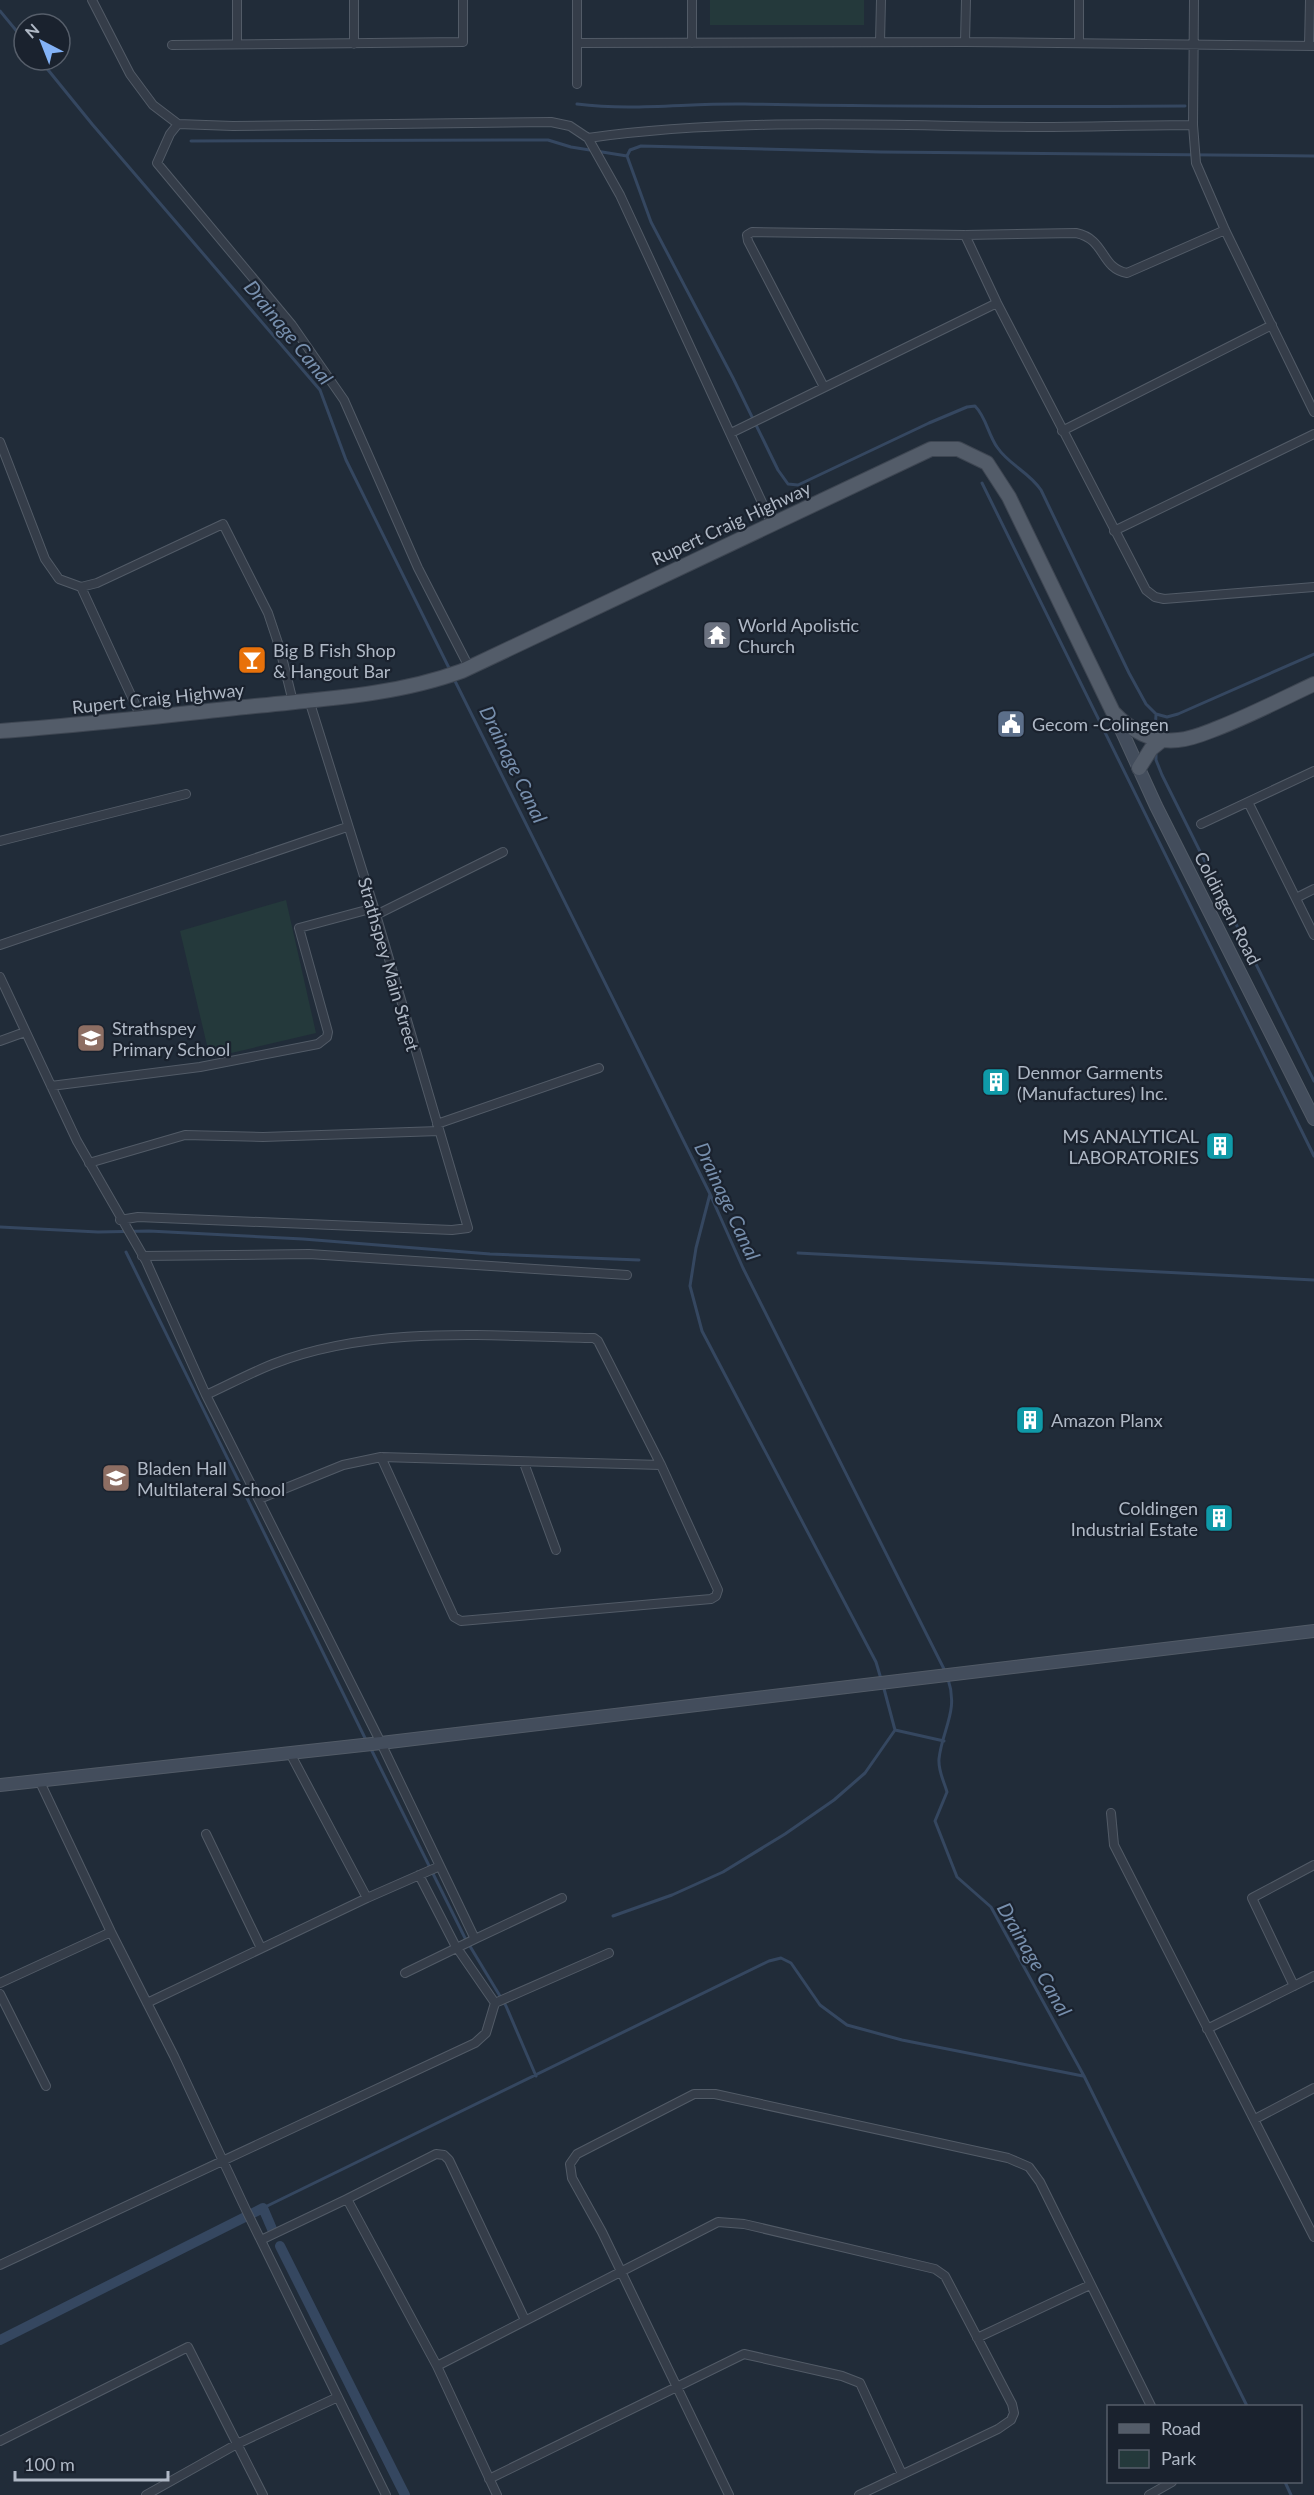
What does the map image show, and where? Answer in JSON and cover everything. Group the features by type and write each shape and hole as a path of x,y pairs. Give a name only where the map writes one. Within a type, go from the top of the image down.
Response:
{"main road":[{"name":"Rupert Craig Highway","path":"0,731 293,702 403,688 437,680 466,669 931,450 958,449 987,463 1009,497 1113,712 1130,727 1162,740 1192,738 1243,718 1314,684"},
{"name":"Coldingen Road","path":"1113,712 1138,768 1314,1119"},
{"path":"1138,768 1151,749 1162,740"},
{"path":"0,1785 381,1743 1314,1631"}],"street":[{"path":"92,0 130,74 153,105 178,124 233,126 551,122 570,126 588,138 620,195 771,524"},
{"path":"237,0 237,44"},
{"path":"354,0 354,44"},
{"path":"172,45 463,42 463,0"},
{"path":"578,0 578,84"},
{"path":"692,0 692,43"},
{"path":"880,42 881,0"},
{"path":"965,42 966,0"},
{"path":"1079,0 1079,42"},
{"path":"1194,0 1193,125 1196,163 1225,230 1314,412"},
{"path":"577,43 1079,42 1312,46 1310,0"},
{"path":"588,138 634,132 821,123 1038,127 1193,125"},
{"path":"178,124 170,134 157,163 292,325 344,400 418,568 466,669"},
{"path":"824,387 747,236 752,232 965,235 1076,233 1087,235 1095,241 1113,267 1127,273 1225,230"},
{"path":"965,235 997,303 1140,582 1155,597 1164,599 1314,587"},
{"path":"730,433 997,303"},
{"path":"1062,431 1272,325"},
{"path":"1114,531 1314,434"},
{"path":"0,442 45,560 59,579 81,587 97,583 223,524 268,613 280,649 293,702"},
{"path":"81,587 142,718"},
{"name":"Strathspey Main Street","path":"120,1220 138,1217 452,1230 468,1228 375,912 309,700"},
{"path":"1201,824 1314,771"},
{"path":"0,841 186,794"},
{"path":"1248,802 1314,934"},
{"path":"0,945 347,827"},
{"path":"51,1086 200,1067 318,1044 327,1037 328,1032 299,928 375,912 503,852"},
{"path":"1296,898 1314,890"},
{"path":"0,977 89,1163 142,1256 206,1395 381,1743 475,1938"},
{"path":"0,1041 25,1032"},
{"path":"89,1163 185,1135 262,1137 438,1127 599,1068"},
{"path":"142,1256 309,1254 627,1275"},
{"path":"206,1395 274,1364 336,1347 399,1336 594,1338 598,1341 661,1466 718,1590 716,1596 711,1599 461,1621 454,1617 381,1457"},
{"path":"259,1499 343,1465 381,1457 661,1466"},
{"path":"524,1462 556,1550"},
{"path":"290,1753 367,1898"},
{"path":"40,1782 386,2495"},
{"path":"1111,1813 1114,1845 1314,2237"},
{"path":"206,1834 261,1948"},
{"path":"1294,1986 1251,1898 1314,1865"},
{"path":"147,2003 367,1898 440,1866"},
{"path":"419,1875 456,1948 495,2003"},
{"path":"405,1973 562,1898"},
{"path":"0,1983 111,1932"},
{"path":"0,2265 475,2043 486,2033 495,2003 609,1953"},
{"path":"1207,2029 1314,1976"},
{"path":"0,1994 46,2086"},
{"path":"1255,2119 1314,2088"},
{"path":"729,2495 674,2386 621,2272 572,2178 570,2163 577,2154 694,2094 715,2094 1008,2158 1029,2167 1041,2182 1150,2405"},
{"path":"261,2240 436,2154 444,2155 449,2160 525,2320"},
{"path":"347,2199 437,2367 497,2495"},
{"path":"437,2367 718,2222 744,2224 935,2269 945,2276 1012,2404 1014,2413 1011,2420 998,2429 858,2495"},
{"path":"977,2338 1090,2285"},
{"path":"0,2441 188,2347 263,2495"},
{"path":"489,2479 674,2386 744,2354 842,2376 860,2384 902,2474"},
{"path":"146,2495 237,2444 338,2397"},
{"path":"1149,2495 1170,2483"}],"green space":[{"path":"710,0 864,0 864,25 710,25"},
{"path":"286,900 316,1033 210,1058 180,931"}],"waterway":[{"name":"Drainage Canal","path":"0,11 12,26"},
{"name":"Drainage Canal","path":"50,72 320,390 346,460 450,670"},
{"path":"577,104 619,107 724,104 1185,106"},
{"path":"191,141 548,140 571,147 627,156"},
{"path":"1314,156 881,152 641,146 630,150 627,156 651,222 733,378 778,470 788,484 798,485 929,423 967,407 975,406 1002,453 1031,478 1041,490 1129,673 1146,704 1156,714 1167,717 1178,714 1314,654"},
{"path":"982,483 1314,1156"},
{"name":"Drainage Canal","path":"454,679 710,1194 743,1268 946,1673"},
{"path":"1155,734 1156,714"},
{"path":"1156,752 1156,760 1162,775 1314,1081"},
{"path":"710,1194 696,1248 690,1286 702,1331 876,1662 881,1679"},
{"path":"0,1227 98,1232 149,1231 303,1239 490,1254 639,1260"},
{"path":"126,1252 366,1740"},
{"path":"798,1253 1314,1280"},
{"name":"Drainage Canal","path":"948,1679 951,1690 951,1711 939,1759 940,1772 947,1792 935,1821 957,1877 991,1907 1084,2076 1247,2405"},
{"path":"883,1685 895,1730"},
{"path":"613,1916 672,1895 723,1872 785,1834 834,1800 865,1773 895,1730 944,1741"},
{"path":"371,1749 465,1938 506,2006 536,2076"},
{"path":"263,2208 769,1961 781,1958 791,1963 820,2005 847,2025 902,2040 1083,2076"},
{"path":"0,2340 263,2208 272,2229"},
{"path":"280,2246 405,2495"},
{"name":"Drainage Canal","path":"1285,2483 1291,2495"}],"place":[{"name":"World Apolistic Church","path":"717,635"},
{"name":"Big B Fish Shop & Hangout Bar","path":"252,660"},
{"name":"Gecom -Colingen","path":"1011,724"},
{"name":"Strathspey Primary School","path":"91,1038"},
{"name":"Denmor Garments (Manufactures) Inc.","path":"996,1082"},
{"name":"MS ANALYTICAL LABORATORIES","path":"1220,1146"},
{"name":"Amazon Planx","path":"1030,1420"},
{"name":"Bladen Hall Multilateral School","path":"116,1478"},
{"name":"Coldingen Industrial Estate","path":"1219,1518"}]}
